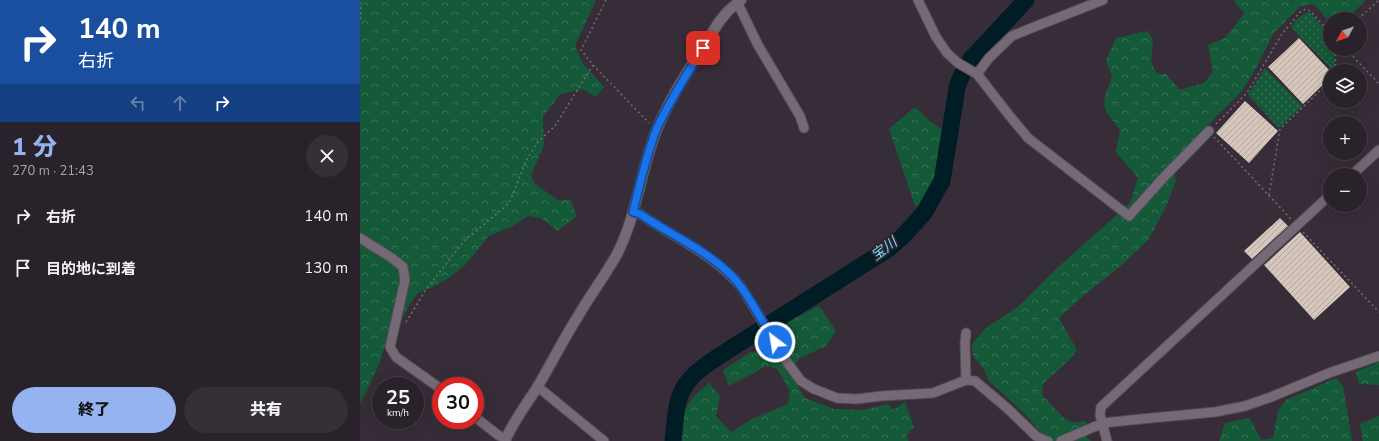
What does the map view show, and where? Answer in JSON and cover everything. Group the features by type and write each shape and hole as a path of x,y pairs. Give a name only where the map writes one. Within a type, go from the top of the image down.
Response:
{"street":[{"path":"918,0 936,37 947,53 958,63 977,74 1028,138 1129,216 1164,177 1209,131"},
{"path":"977,74 989,58 1012,36 1104,0"},
{"path":"739,2 740,8 758,45 800,116 804,128"},
{"path":"484,424 506,440 517,417 538,387 577,317 616,256 625,238 649,151 657,129 672,98 719,22 739,2"},
{"path":"1360,168 1379,150"},
{"path":"1107,441 1100,415 1101,407 1323,201"},
{"path":"633,212 640,214 713,259 734,278 742,288 787,362 802,381 814,389 837,398 856,399 933,393 966,380 975,381 985,388 1036,436 1048,441"},
{"path":"360,238 403,267 405,280 390,348 396,357 432,383"},
{"path":"966,333 966,380"},
{"path":"1061,441 1103,423 1215,412 1244,406 1271,397 1329,373 1379,356"},
{"path":"538,387 604,441"}],"path":[{"path":"606,0 581,50 593,65 652,127 657,129"},
{"path":"1366,12 1379,0"},
{"path":"360,2 360,21"},
{"path":"1323,25 1310,11 1306,9 1301,11 1282,34 1248,94 1209,131 1379,312"},
{"path":"1353,56 1379,84"},
{"path":"404,325 427,288 465,240 506,206 511,198 526,161 537,144 555,126 593,65"},
{"path":"1269,195 1280,129 1323,88"}],"green space":[{"path":"360,0 596,0 575,46 582,62 604,87 596,97 583,89 560,94 543,117 544,145 531,175 534,183 559,201 570,199 577,216 558,231 541,218 528,216 513,226 489,236 465,265 450,277 433,287 418,293 409,305 399,325 388,335 381,359 360,403"},
{"path":"1235,0 1366,0 1354,12 1323,12 1323,15 1314,4 1300,6 1273,34 1255,70 1242,91 1208,125 1172,165 1176,180 1166,207 1148,240 1124,263 1083,296 1059,318 1077,350 1071,358 1043,384 1042,395 1065,419 1073,423 1085,421 1088,424 1085,428 1087,438 1091,441 1053,441 1050,436 1043,434 1024,413 988,380 984,369 973,356 972,344 986,328 1019,306 1055,270 1130,203 1138,178 1116,152 1120,130 1104,105 1104,100 1112,77 1106,60 1116,38 1147,31 1153,39 1151,62 1157,74 1166,74 1180,90 1204,83 1213,72 1208,45 1225,38 1245,13 1234,2"},
{"path":"1309,12 1323,27 1323,56 1335,56 1334,64 1327,64 1291,27 1298,18"},
{"path":"1265,68 1302,106 1279,128 1248,95"},
{"path":"915,107 931,122 944,131 937,170 931,187 921,205 915,206 889,129"},
{"path":"819,306 836,331 826,346 800,358 789,371 805,398 834,409 863,410 888,404 893,410 905,402 914,427 906,436 909,441 682,441 684,411 694,396 709,383 720,396 716,416 731,432 750,420 788,404 790,391 777,369 766,366 729,386 723,370 751,352 765,350 781,335 788,322"},
{"path":"1379,362 1379,385 1359,384 1356,372"},
{"path":"1336,378 1343,386 1352,441 1219,441 1225,423 1250,418 1261,440 1273,438 1278,411 1286,400"},
{"path":"1379,416 1379,441 1363,441 1360,424"}],"building":[{"path":"1299,38 1323,64 1323,85 1303,104 1268,67"},
{"path":"1245,101 1278,131 1249,163 1216,133"},
{"path":"1280,218 1288,226 1252,259 1244,251"},
{"path":"1300,232 1350,287 1314,320 1264,265"}],"waterway":[{"name":"宝川","path":"673,441 680,395 687,383 698,371 730,349 888,249 903,236 924,213 942,181 957,87 963,72 971,59 1026,0"}],"route":[{"path":"703,48 672,98 657,129 649,151 633,212 640,214 713,259 734,278 742,288 775,342"}]}
